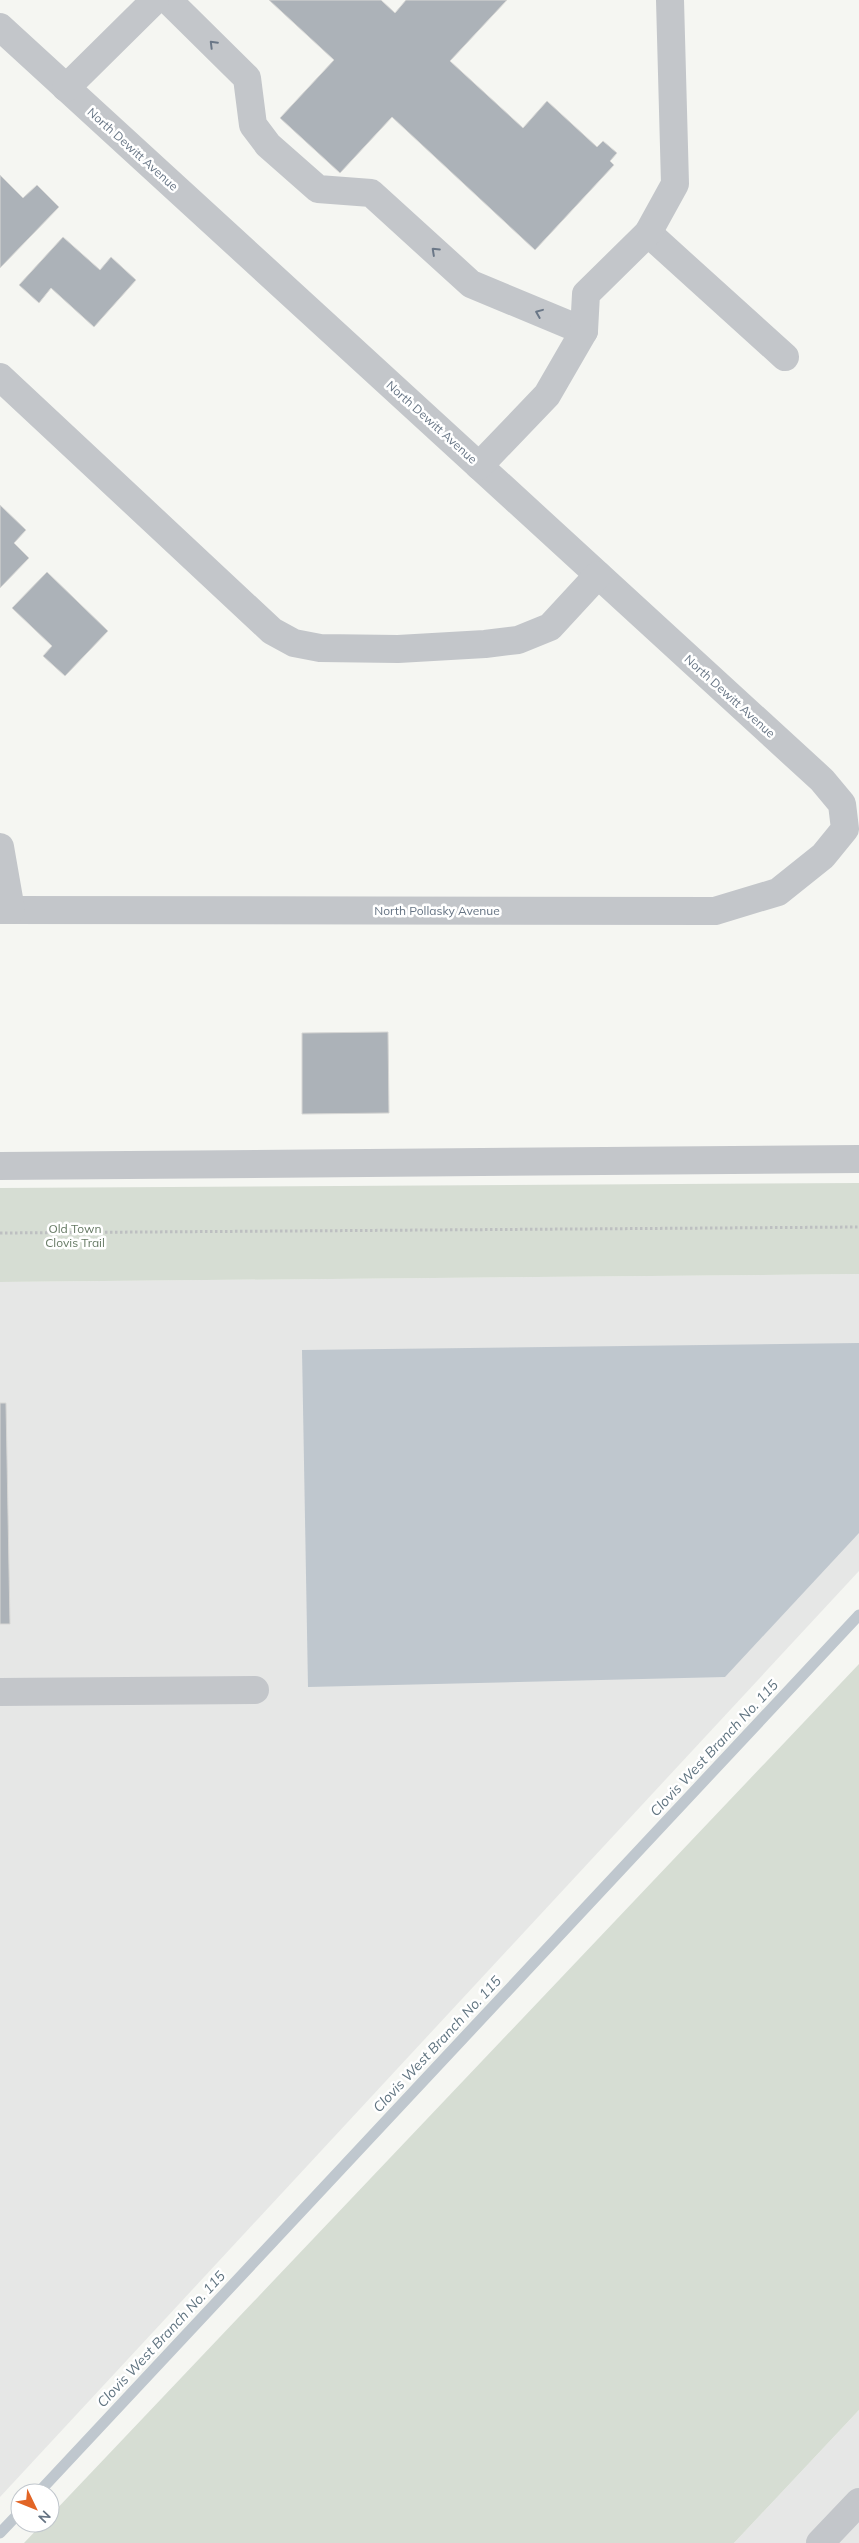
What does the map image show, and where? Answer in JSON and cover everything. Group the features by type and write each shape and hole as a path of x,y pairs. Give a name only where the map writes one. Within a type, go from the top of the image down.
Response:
{"street":[{"path":"66,88 155,0"},
{"path":"168,0 247,78 253,125 268,144 318,189 371,193 471,284 584,331"},
{"path":"479,466 547,394 584,331 586,294 648,233 675,184 670,0"},
{"name":"North Dewitt Avenue","path":"0,27 822,780 842,804 845,828"},
{"path":"648,233 785,357"},
{"path":"0,377 272,631 294,643 320,648 398,649 485,644 518,640 550,627 598,575"},
{"name":"North Pollasky Avenue","path":"6,910 714,911 778,892 823,856 845,828"},
{"path":"0,847 6,910"},
{"path":"0,1166 859,1159"},
{"path":"0,1692 256,1690"},
{"path":"820,2543 859,2502"}],"path":[{"path":"0,1234 859,1226"}],"shaded area":[{"path":"859,1274 859,1571 13,2483 10,2483 10,2486 0,2497 0,1282"},
{"path":"859,1343 859,1533 725,1677 308,1687 302,1350"},
{"path":"859,2410 859,2543 734,2543"}],"green space":[{"name":"Old Town Clovis Trail","path":"859,1183 859,1274 0,1282 0,1188"},
{"path":"859,1664 859,2410 734,2543 24,2543 34,2533 60,2533 60,2505"}],"building":[{"path":"269,0 381,0 395,13 406,0 507,0 450,61 523,128 547,101 597,147 603,141 617,153 610,161 614,165 535,250 392,117 340,173 280,118 334,60"},
{"path":"0,175 23,198 37,185 59,207 0,268"},
{"path":"63,237 100,270 111,257 136,280 94,327 51,288 39,303 19,285"},
{"path":"0,505 26,530 14,543 29,558 0,588"},
{"path":"47,572 108,631 65,676 43,656 52,646 12,608"},
{"path":"388,1032 389,1113 302,1114 302,1033"},
{"path":"0,1403 6,1403 10,1624 0,1624"}],"waterway":[{"name":"Clovis West Branch No. 115","path":"47,2483 859,1615"},
{"name":"Clovis West Branch No. 115","path":"0,2533 10,2522"}]}
